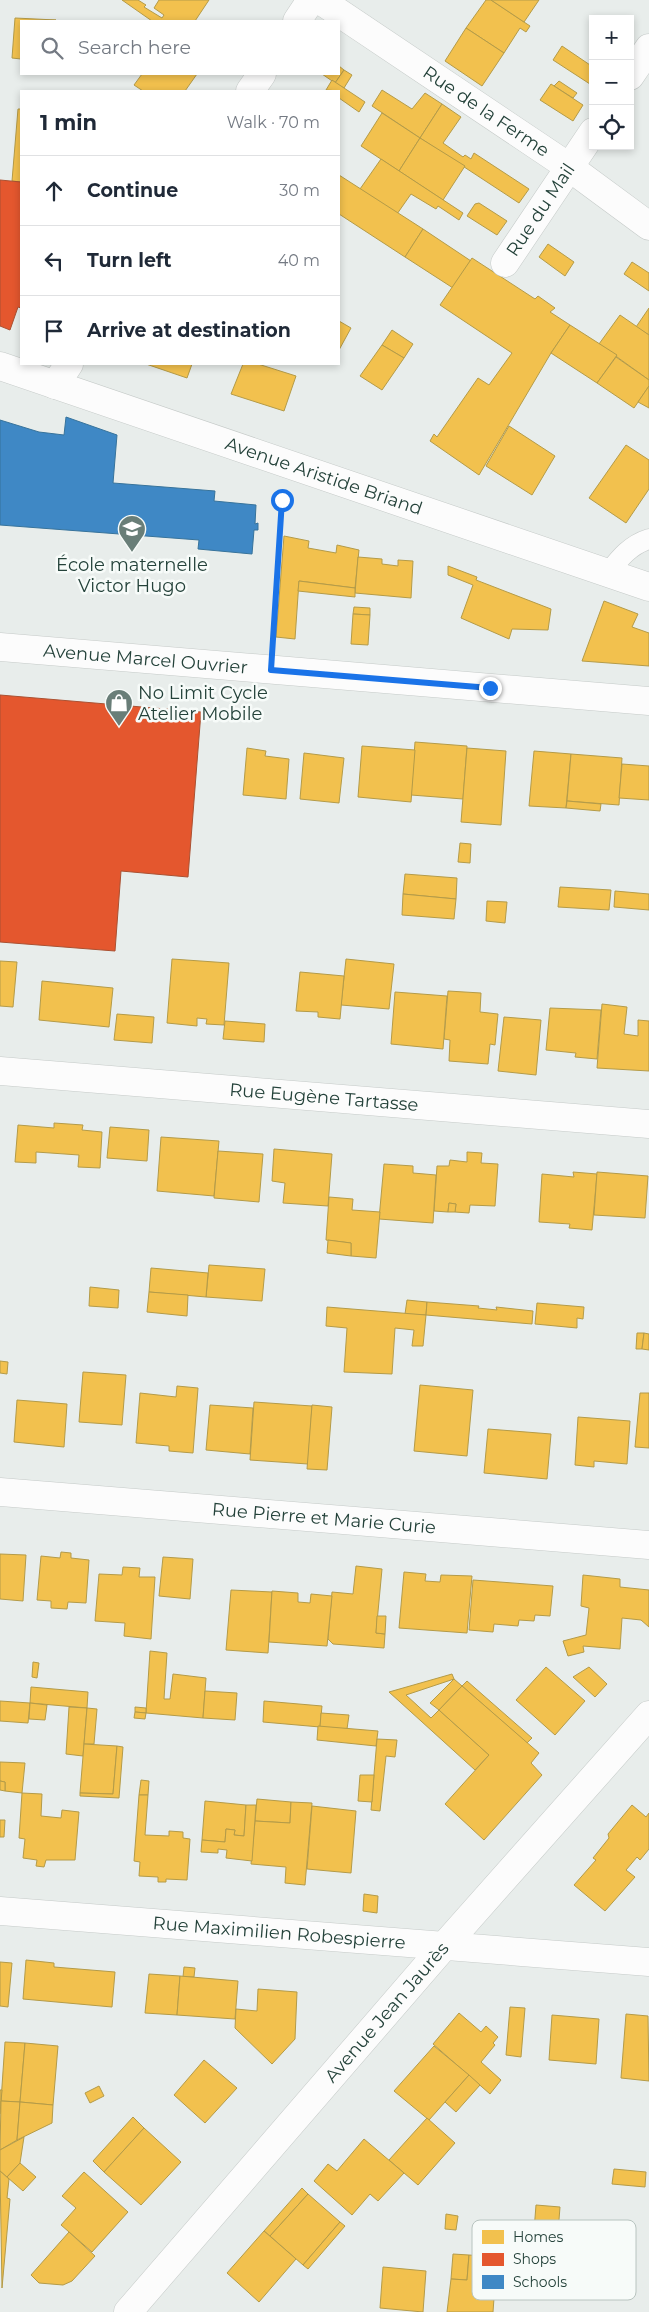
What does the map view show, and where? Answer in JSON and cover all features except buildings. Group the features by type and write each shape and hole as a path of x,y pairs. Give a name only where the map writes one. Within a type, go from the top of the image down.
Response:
{"street":[{"path":"298,20 311,0"},
{"name":"Rue de la Ferme","path":"320,0 570,167 649,226"},
{"path":"634,70 649,48"},
{"path":"251,90 261,75"},
{"name":"Rue du Mail","path":"505,263 589,138"},
{"name":"Avenue Aristide Briand","path":"0,366 62,374 285,462 649,587"},
{"name":"Avenue Marcel Ouvrier","path":"0,647 649,702"},
{"name":"Rue Eugène Tartasse","path":"0,1071 649,1124"},
{"name":"Rue Pierre et Marie Curie","path":"0,1492 649,1545"},
{"name":"Avenue Jean Jaurès","path":"128,2312 446,1945 649,1715"},
{"name":"Rue Maximilien Robespierre","path":"0,1911 649,1962"}],"lane":[{"path":"608,573 623,554 640,542 649,539"}],"path":[{"path":"271,670 285,462"}],"place":[{"name":"École maternelle Victor Hugo","path":"132,553"},
{"name":"No Limit Cycle Atelier Mobile","path":"119,727"}],"route":[{"path":"282,500 271,670 490,688"}]}
